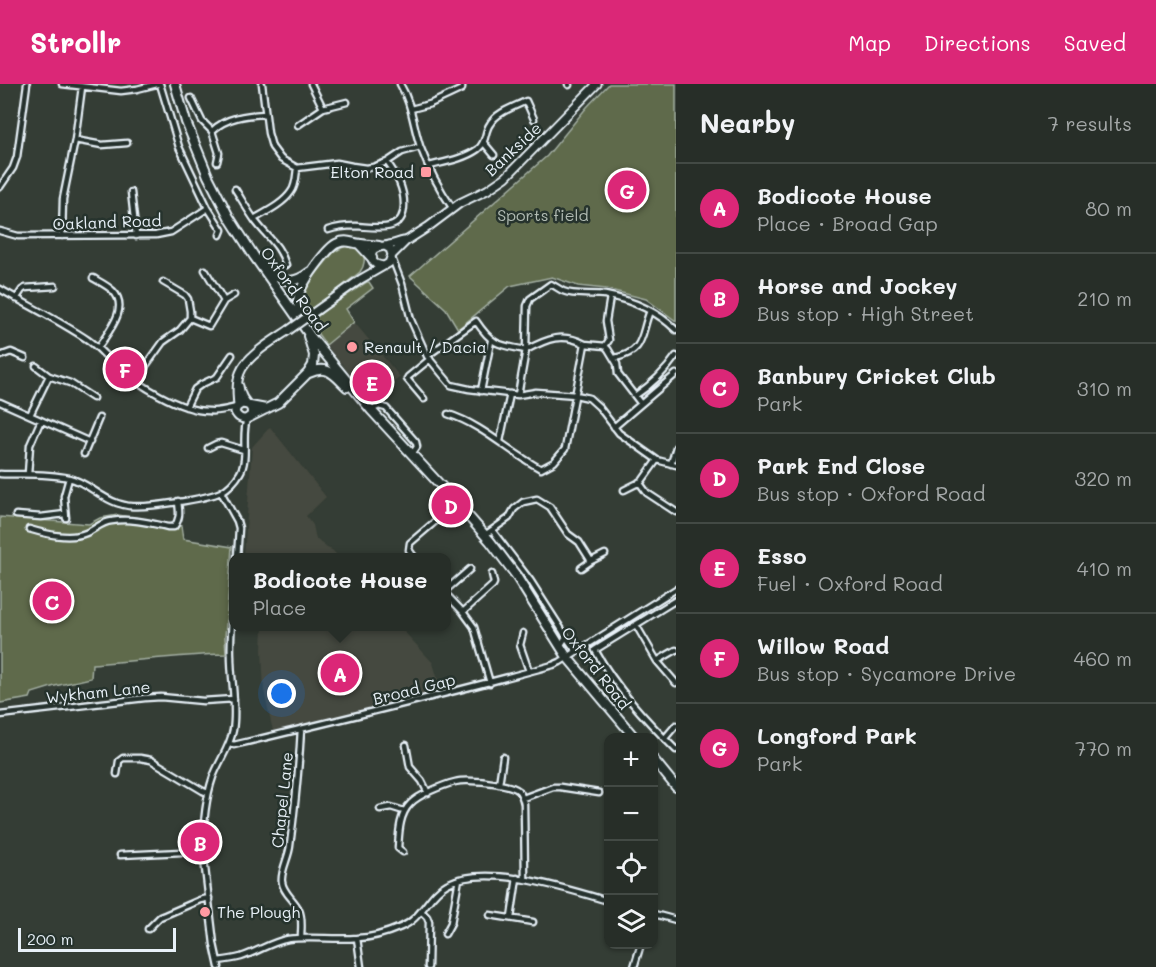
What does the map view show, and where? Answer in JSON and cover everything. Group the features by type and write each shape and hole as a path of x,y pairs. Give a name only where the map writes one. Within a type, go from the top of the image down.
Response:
{"main road":[{"name":"Oxford Road","path":"175,84 193,141 213,185 229,217 254,256 311,337 371,410 485,536 514,574 567,657 631,733"},
{"path":"311,337 298,299 301,288 313,269 334,244 346,241 382,246"},
{"path":"359,244 372,259"},
{"path":"254,256 275,275 289,281 299,280 313,269"},
{"path":"248,418 284,398 308,373 314,355 302,324"},
{"path":"308,373 318,369 329,371 362,399"},
{"path":"249,405 267,409"},
{"path":"658,765 676,787"}],"street":[{"path":"0,188 17,157 27,84"},
{"path":"62,84 112,91 129,91 159,84 179,147 208,208 222,230 220,235"},
{"path":"264,84 265,114 272,147 281,159 297,168 337,163 373,167 387,162 402,152 420,147"},
{"path":"311,84 323,108"},
{"path":"400,84 411,109 420,147 453,209"},
{"path":"411,109 430,104 462,89 462,84"},
{"name":"Bankside","path":"392,257 406,240 460,203 488,190 506,177 597,84"},
{"path":"62,236 63,199 75,140 82,87"},
{"path":"191,98 202,121 212,131 219,153 217,162"},
{"path":"429,166 468,154 479,148 484,142 489,124 500,114 526,101 534,118"},
{"path":"298,125 323,108 347,102"},
{"path":"212,131 226,121 265,114"},
{"path":"75,140 102,145 127,144"},
{"path":"484,142 494,155"},
{"path":"328,230 340,226 382,228 393,226 399,221 404,214 403,190 397,175 387,162"},
{"path":"254,219 292,192 297,168"},
{"path":"235,189 254,219 276,244 286,265"},
{"path":"131,192 136,236"},
{"name":"Oakland Road","path":"0,231 18,236 156,235 171,232 208,208"},
{"name":"Bankside","path":"382,246 406,240"},
{"path":"361,279 372,259 372,252 382,246 390,249 411,320 428,358 451,385 518,395 536,392 576,395 588,399 599,407 619,433 657,460 674,465 676,447"},
{"path":"244,434 236,412 240,374 248,360 361,279 384,266 392,257"},
{"path":"372,259 377,265 384,266 398,276"},
{"path":"206,270 224,302"},
{"path":"93,278 111,289 120,303 119,313 98,348"},
{"path":"95,288 99,281"},
{"path":"135,381 163,342 180,330 190,318 188,299 163,282"},
{"path":"518,395 526,350 527,306 530,299 551,284 565,292 610,297 642,306 676,330"},
{"path":"16,298 25,288 55,286"},
{"path":"0,289 81,336 135,381 161,396 201,411 227,412 242,419 248,418"},
{"path":"209,326 224,302 234,295"},
{"path":"605,346 609,340 606,321 610,297"},
{"path":"615,358 632,353 639,345 650,311"},
{"path":"190,318 216,330"},
{"path":"424,399 407,379 428,358 476,321 491,341 504,346 526,350 544,340 560,337 585,344 605,346 615,358 618,375 641,404"},
{"path":"481,391 491,341"},
{"path":"448,414 465,419 541,469 554,462 565,449 585,344"},
{"path":"0,356 11,352 25,358"},
{"path":"186,407 195,389 216,377 232,355"},
{"path":"635,396 669,367 676,356"},
{"path":"36,366 49,376 70,383 93,399"},
{"path":"614,427 676,374"},
{"path":"30,415 49,376"},
{"path":"0,474 69,478 88,485 103,497 131,506 157,505 221,492 243,468 244,434 251,413 238,384"},
{"path":"500,441 510,394"},
{"path":"0,402 90,442"},
{"path":"218,411 242,404 249,405"},
{"path":"371,410 379,406 386,408 416,442 417,447 412,454"},
{"path":"84,454 99,418"},
{"path":"28,474 30,445 41,420"},
{"path":"208,448 221,443 244,450"},
{"path":"624,490 642,481 657,460"},
{"path":"16,515 66,516 64,496 69,478"},
{"path":"639,482 647,494 676,512"},
{"path":"221,492 239,528 237,553"},
{"path":"485,536 509,518 514,509 523,502 537,499 550,507 568,534 579,542 591,561"},
{"path":"30,530 46,534 78,535 89,532 104,522 128,519 168,527 174,526 178,520 178,501"},
{"path":"411,553 409,550 410,543 438,519 445,516"},
{"path":"492,530 530,580 576,651"},
{"path":"581,568 604,554"},
{"path":"451,588 470,569"},
{"path":"463,612 493,585 492,574"},
{"name":"Broad Gap","path":"230,744 302,729 553,665 676,589"},
{"path":"451,597 476,632 490,682"},
{"path":"676,600 595,650 607,671 627,697 676,750"},
{"path":"636,626 657,661 676,683"},
{"path":"219,967 214,944 203,835 208,793 214,775 230,744 234,719 231,656 232,631"},
{"path":"523,633 520,645 529,671"},
{"path":"560,646 566,637"},
{"path":"657,661 676,650"},
{"name":"Wykham Lane","path":"0,715 145,698 161,697 204,701 234,699"},
{"path":"664,738 676,725"},
{"name":"Chapel Lane","path":"301,938 299,909 284,888 282,877 290,849 302,729"},
{"path":"406,745 410,767 422,781 428,793"},
{"path":"400,753 407,752"},
{"path":"499,784 503,757"},
{"path":"117,774 119,761 123,758 145,758 208,793"},
{"path":"391,850 400,850 400,829 404,811 414,800 446,785 463,781 499,784 514,788 523,798 525,880"},
{"path":"523,798 560,787 599,793"},
{"path":"380,809 391,807 404,811"},
{"path":"120,855 203,850"},
{"path":"218,961 241,957 277,941 301,938 357,938 380,934 410,922 432,895 459,879 485,876 517,878 565,888 604,900"},
{"path":"511,918 517,878"},
{"path":"445,934 451,923 459,879"},
{"path":"148,929 160,917 209,898"},
{"path":"421,911 429,922 428,967"},
{"path":"490,915 533,922"},
{"path":"658,915 676,920"},
{"path":"357,938 361,967"},
{"path":"634,967 640,949"}],"shaded area":[{"path":"354,322 400,377 372,400 326,345"},
{"path":"270,427 326,497 306,516 313,525 316,539 335,553 244,553 252,447"},
{"path":"263,631 404,631 433,663 441,690 273,731 264,691"}],"green space":[{"name":"Sports field","path":"609,84 676,84 676,321 646,299 606,289 578,286 552,277 510,286 458,329 446,309 410,276 547,156"},
{"path":"347,245 363,251 362,269 307,314 303,308 301,294 334,252"},
{"path":"367,282 373,288 346,309 354,322 326,345 310,323"},
{"path":"118,515 181,526 183,539 232,547 232,553 229,553 226,654 92,664 91,678 32,693 30,698 0,703 0,517 89,524 100,518"}],"place":[{"name":"Elton Road","path":"426,172"},
{"name":"Longford Park","path":"627,190"},
{"name":"Renault / Dacia","path":"352,347"},
{"name":"Willow Road","path":"125,369"},
{"name":"Esso","path":"372,382"},
{"name":"Park End Close","path":"451,505"},
{"name":"Banbury Cricket Club","path":"52,601"},
{"name":"Bodicote House","path":"340,673"},
{"name":"Horse and Jockey","path":"200,842"},
{"name":"The Plough","path":"205,912"}]}
